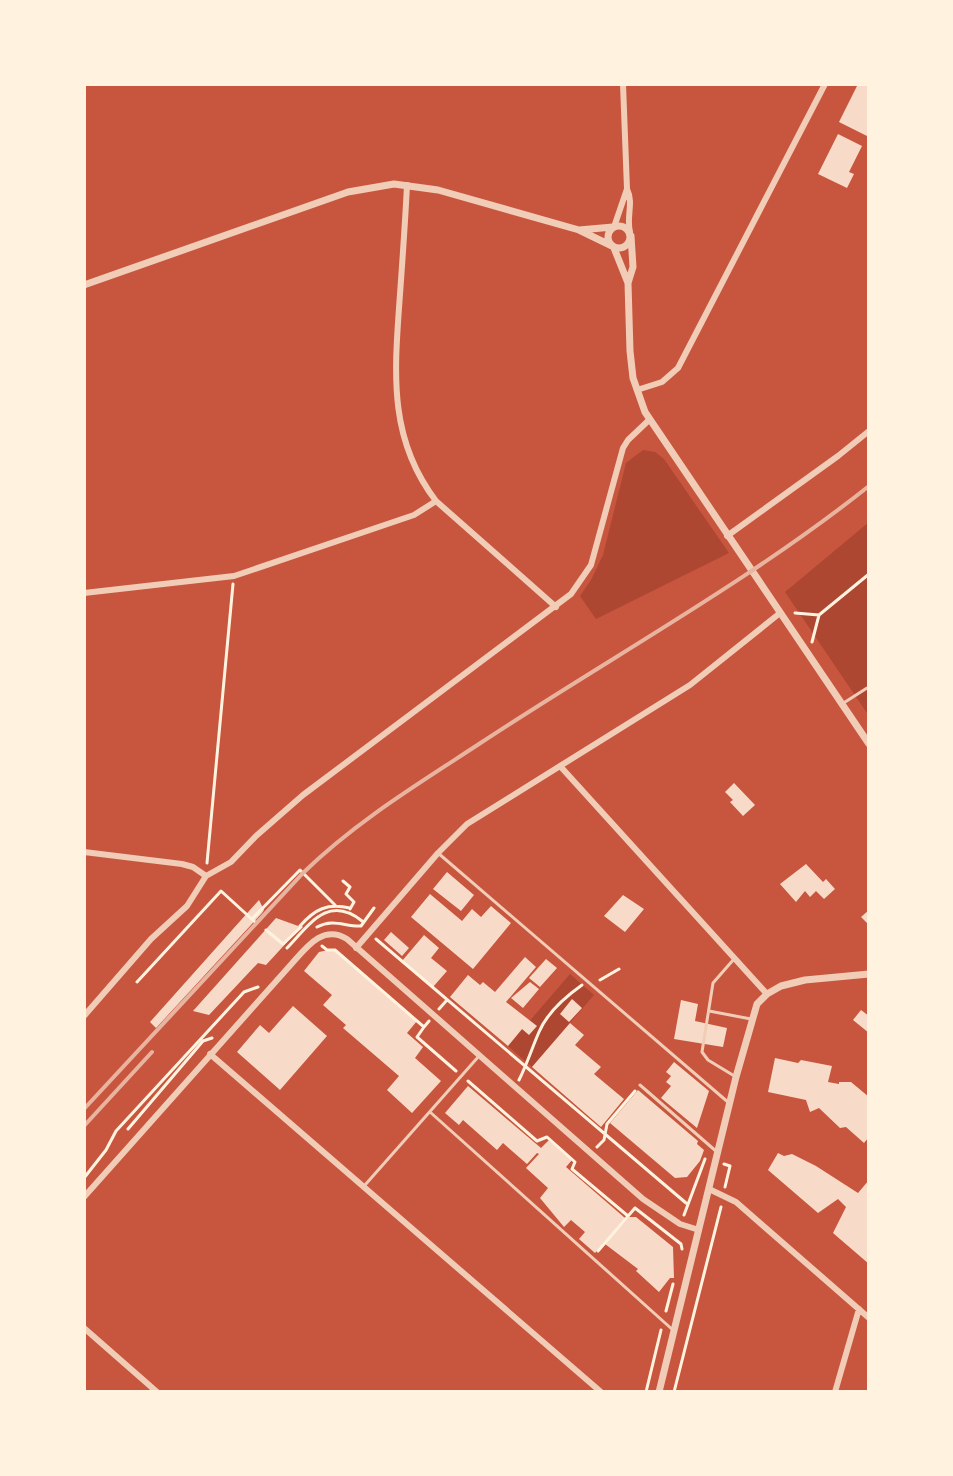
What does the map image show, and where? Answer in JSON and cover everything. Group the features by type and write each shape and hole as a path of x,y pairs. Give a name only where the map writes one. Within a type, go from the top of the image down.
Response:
{"street":[{"path":"623,84 627,189 631,200 628,220 633,267 628,283"},
{"path":"637,390 662,382 678,368 825,84"},
{"path":"84,285 348,192 377,186 407,185 438,190 579,230 612,246 623,248 629,243 630,234"},
{"path":"407,185 394,378 396,402 414,466 436,501 556,607"},
{"path":"627,189 607,236 621,259 628,283 630,351 637,390 649,420 869,744"},
{"path":"579,230 621,225 630,234"},
{"path":"84,1016 151,939 187,906 206,876 231,862 303,795 571,594 591,565 623,448 649,420"},
{"path":"727,536 869,431"},
{"path":"84,593 234,576 414,515 436,501"},
{"path":"356,948 467,824 690,685 780,613"},
{"path":"560,766 767,994"},
{"path":"84,852 182,864 206,876"},
{"path":"84,1197 312,937 337,934 643,1199 680,1224 699,1230"},
{"path":"659,1392 717,1152 757,1004 781,986 805,980 869,974"},
{"path":"210,1054 601,1392"},
{"path":"709,1189 736,1202 869,1318"},
{"path":"835,1392 859,1309"},
{"path":"84,1328 157,1392"}],"lane":[{"path":"842,704 867,688"},
{"path":"438,853 730,1104"},
{"path":"735,958 713,983 702,1052 704,1057 736,1077"},
{"path":"709,1011 751,1019"},
{"path":"364,1187 479,1056"},
{"path":"640,1085 717,1152"},
{"path":"430,1112 674,1331"}],"path":[{"path":"809,655 819,615 869,574"},
{"path":"206,876 234,576"},
{"path":"780,613 819,615"},
{"path":"137,982 221,891 254,920 300,870 335,905 350,910 369,933 686,1203"},
{"path":"343,881 350,887 346,894 354,902 350,910"},
{"path":"287,948 322,907 335,905"},
{"path":"361,923 374,908"},
{"path":"283,944 324,912 350,910"},
{"path":"314,929 329,922 361,923"},
{"path":"302,928 327,950 335,950 424,1027"},
{"path":"266,930 292,953"},
{"path":"516,1087 539,1031 560,1002 587,982 605,979 619,969"},
{"path":"84,1178 106,1150 116,1131 233,1003 244,992 262,986"},
{"path":"447,1000 417,1037 537,1141 547,1137 575,1162"},
{"path":"628,1216 572,1169 575,1162 591,1154 604,1140 607,1124 640,1085"},
{"path":"592,1258 643,1199"},
{"path":"635,1208 681,1244 683,1248 679,1261"},
{"path":"646,1392 676,1274"}],"shaded area":[{"path":"643,450 655,452 664,459 729,553 596,619 580,596 603,555 626,463"},
{"path":"869,522 869,716 785,592"},
{"path":"570,974 594,995 532,1067 508,1046"}],"building":[{"path":"858,84 869,84 869,137 839,122"},
{"path":"838,134 862,146 849,172 854,174 847,188 818,174"},
{"path":"734,783 755,805 743,816 725,792"},
{"path":"806,864 823,882 826,879 835,889 824,899 816,891 810,897 805,891 796,902 780,884"},
{"path":"447,872 474,895 461,911 433,889"},
{"path":"430,894 462,921 472,909 481,917 491,906 511,923 473,969 411,917"},
{"path":"623,895 644,909 625,932 604,916"},
{"path":"259,900 264,910 262,913 156,1028 150,1022"},
{"path":"869,910 869,925 861,917"},
{"path":"276,918 301,927 266,965 258,963 209,1015 193,1011"},
{"path":"391,932 409,948 402,956 384,940"},
{"path":"424,935 439,948 431,958 447,971 433,987 402,961"},
{"path":"333,949 417,1021 407,1033 423,1047 415,1058 441,1081 412,1113 387,1090 399,1076 343,1028 346,1025 323,1005 332,995 304,971 319,952"},
{"path":"525,957 536,967 506,1002 537,1026 529,1035 522,1029 508,1046 450,997 468,975 495,992"},
{"path":"546,959 557,968 540,987 529,978"},
{"path":"530,982 539,989 523,1008 511,998"},
{"path":"572,999 582,1008 569,1022 560,1014"},
{"path":"681,1000 698,1004 695,1021 727,1028 723,1047 674,1039"},
{"path":"293,1006 327,1036 280,1090 237,1052 260,1025 269,1033"},
{"path":"861,1010 869,1016 869,1033 853,1020"},
{"path":"570,1023 584,1035 575,1045 601,1067 594,1074 624,1099 601,1127 532,1067"},
{"path":"775,1058 832,1066 828,1082 851,1082 869,1097 869,1137 864,1143 846,1127 840,1128 819,1108 810,1112 806,1100 768,1092"},
{"path":"674,1062 709,1091 697,1128 661,1098 671,1086 666,1082 671,1076 666,1072"},
{"path":"468,1086 541,1148 549,1140 572,1160 566,1167 625,1218 595,1253 579,1239 585,1232 571,1220 564,1227 540,1198 548,1188 526,1168 539,1154 527,1164 503,1143 497,1150 463,1120 459,1125 445,1113"},
{"path":"638,1090 698,1141 697,1144 704,1150 700,1161 687,1177 675,1178 610,1123"},
{"path":"778,1153 784,1156 792,1154 816,1166 858,1193 869,1180 869,1264 833,1233 846,1207 838,1199 818,1213 768,1170"},
{"path":"629,1217 636,1217 673,1247 674,1278 670,1278 659,1292 636,1271 638,1269 605,1244"}],"railway":[{"path":"84,1109 303,873 344,837 433,774 775,555 869,486"},
{"path":"84,1126 152,1052"}]}
